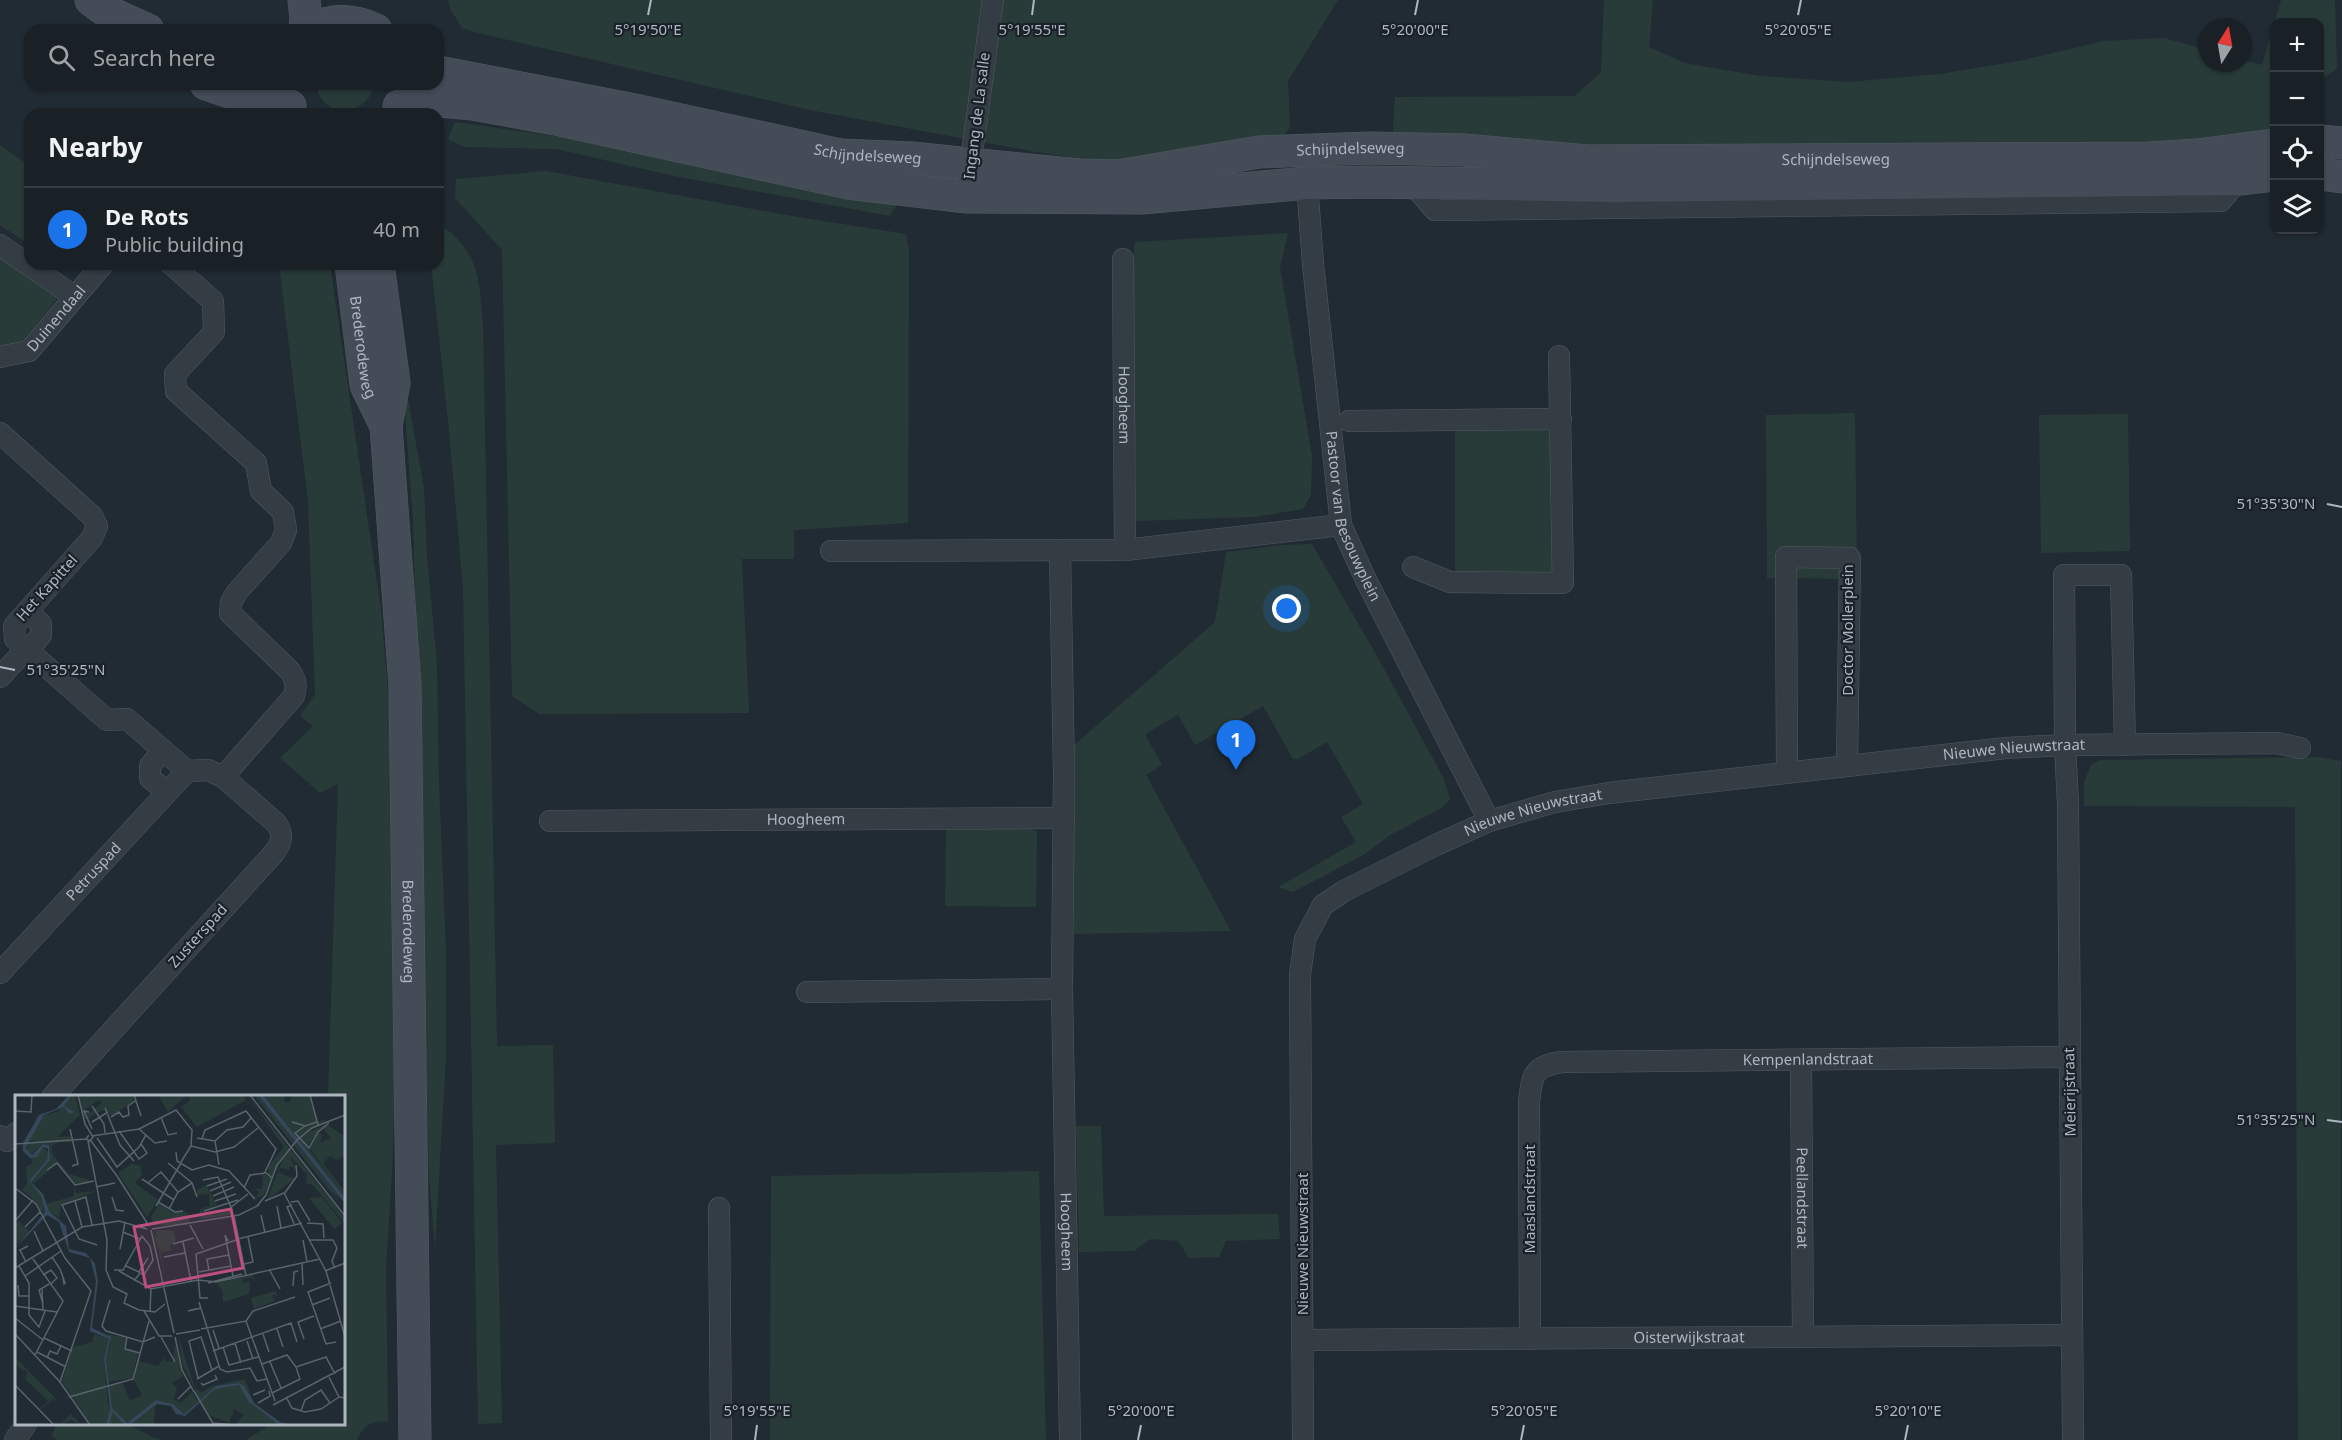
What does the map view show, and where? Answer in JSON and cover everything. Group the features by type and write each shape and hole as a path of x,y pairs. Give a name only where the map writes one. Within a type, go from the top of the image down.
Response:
{"main road":[{"path":"304,0 306,24"},
{"path":"106,14 132,24"},
{"path":"328,24 355,17"},
{"name":"Schijndelseweg","path":"444,73 640,111 841,155 971,164 1080,175 1118,176 1259,152 1306,149 1464,150 1599,161 2150,158 2197,155 2270,146"},
{"path":"223,90 290,101"},
{"name":"Schijndelseweg","path":"399,101 473,104 566,121 848,183 967,197 1142,198 1307,183 1411,182 1615,186 2238,179 2270,175"},
{"path":"2324,141 2342,143"},
{"path":"2324,175 2342,177"},
{"name":"Brederodeweg","path":"352,270 366,385 386,426"},
{"name":"Brederodeweg","path":"379,270 394,383 386,426 405,686 415,1440"}],"street":[{"name":"Ingang de La salle","path":"967,197 993,0"},
{"name":"Pastoor van Besouwplein","path":"1307,183 1313,264 1341,525 1365,578 1489,821"},
{"path":"0,245 24,262"},
{"name":"Hoogheem","path":"1123,259 1125,549"},
{"path":"36,270 75,297"},
{"name":"Duinendaal","path":"0,357 29,351 98,270"},
{"path":"178,270 213,301 214,332 175,374 176,391 256,463 261,491 283,512 286,530 281,543 237,592 231,603 230,614 290,671 296,679 297,688 294,696 223,777 208,770 187,771"},
{"path":"1413,567 1450,582 1563,583 1559,356"},
{"name":"Pastoor van Besouwplein","path":"1349,421 1561,419"},
{"name":"Het Kapittel","path":"0,433 92,516 97,526 92,538 14,626 15,639 107,720 127,719 187,771"},
{"path":"831,551 1125,549 1341,525"},
{"name":"Hoogheem","path":"1060,550 1064,818 1062,989 1070,1440"},
{"name":"Doctor Mollerplein","path":"1787,773 1786,557 1850,558 1847,765"},
{"name":"Meierijstraat","path":"2073,1440 2064,575 2121,575 2125,746"},
{"path":"0,677 28,649"},
{"name":"Nieuwe Nieuwstraat","path":"1303,1440 1300,974 1305,939 1323,905 1436,845 1489,821 1555,802 1610,793 2007,748 2065,745 2277,743 2300,748"},
{"path":"163,750 150,766 150,778 167,792"},
{"name":"Petruspad","path":"0,974 187,771"},
{"name":"Zusterspad","path":"54,1095 281,843 282,832 276,823 223,777"},
{"name":"Hoogheem","path":"550,821 1064,818"},
{"path":"807,992 1062,989"},
{"name":"Kempenlandstraat","path":"1544,1064 2070,1057"},
{"name":"Peellandstraat","path":"1801,1060 1803,1337"},
{"name":"Maaslandstraat","path":"1530,1339 1529,1102 1532,1077 1544,1064"},
{"path":"0,1136 7,1141 15,1135"},
{"path":"719,1208 721,1440"},
{"name":"Oisterwijkstraat","path":"1303,1340 2072,1335"},
{"path":"15,1440 25,1425"},
{"path":"0,1438 4,1440"}],"shaded area":[{"path":"448,0 1338,0 1288,81 1290,128 1271,148 1112,163 1036,152 810,110 478,33 462,28"},
{"path":"1604,0 1653,0 1649,47 1685,63 1760,76 1848,82 1939,74 2019,61 2103,41 2164,38 2198,47 2198,72 2252,72 2252,62 2262,65 2270,38 2270,135 1964,155 1392,142 1395,97 1575,96 1601,72"},
{"path":"2281,0 2335,0 2337,69 2324,77 2324,18 2276,18"},
{"path":"318,90 372,90 363,103 354,108 333,108 326,104"},
{"path":"455,122 605,143 899,201 890,216 674,176 556,149 464,147 448,139"},
{"path":"0,145 24,162 24,241 0,225"},
{"path":"546,171 786,215 906,234 909,253 908,523 794,530 794,559 742,559 749,713 539,714 512,696 502,250 455,198 456,179"},
{"path":"444,228 464,247 476,270 483,326 497,1046 553,1045 555,1143 496,1145 502,1423 478,1424 463,588 432,270 444,270"},
{"path":"1288,233 1280,267 1312,456 1311,495 1303,509 1254,517 1136,521 1133,262 1135,242"},
{"path":"0,253 61,294 22,342 0,353"},
{"path":"280,270 331,270 381,610 389,703 395,1082 386,1266 388,1421 369,1424 357,1440 246,1440 269,1425 345,1425 345,1095 328,1095 338,784 320,793 280,758 313,726 300,716 315,694 308,502"},
{"path":"401,360 424,488 427,557 437,664 446,954 446,1056 435,1248 429,1177 413,520"},
{"path":"1855,413 1857,579 1767,578 1766,415"},
{"path":"2128,414 2130,551 2041,553 2039,415"},
{"path":"1455,428 1556,429 1555,580 1455,579"},
{"path":"1312,544 1377,656 1444,779 1450,799 1442,808 1390,835 1365,854 1293,892 1278,887 1356,842 1341,817 1363,804 1327,742 1298,759 1293,759 1263,706 1195,745 1178,715 1145,734 1162,765 1146,775 1231,931 1074,934 1073,746 1215,622 1226,552"},
{"path":"2318,757 2341,761 2341,1440 2298,1440 2295,807 2084,806 2084,782 2091,765 2100,760"},
{"path":"946,828 1029,828 1037,832 1036,907 945,906"},
{"path":"1076,1126 1101,1126 1104,1216 1278,1214 1280,1239 1226,1241 1219,1257 1189,1258 1178,1241 1151,1239 1134,1251 1079,1252"},
{"path":"1039,1171 1046,1440 770,1440 771,1176"},
{"path":"56,1425 130,1425 161,1440 58,1440 51,1436"}],"place":[{"name":"De Rots","path":"1236,770"}]}
